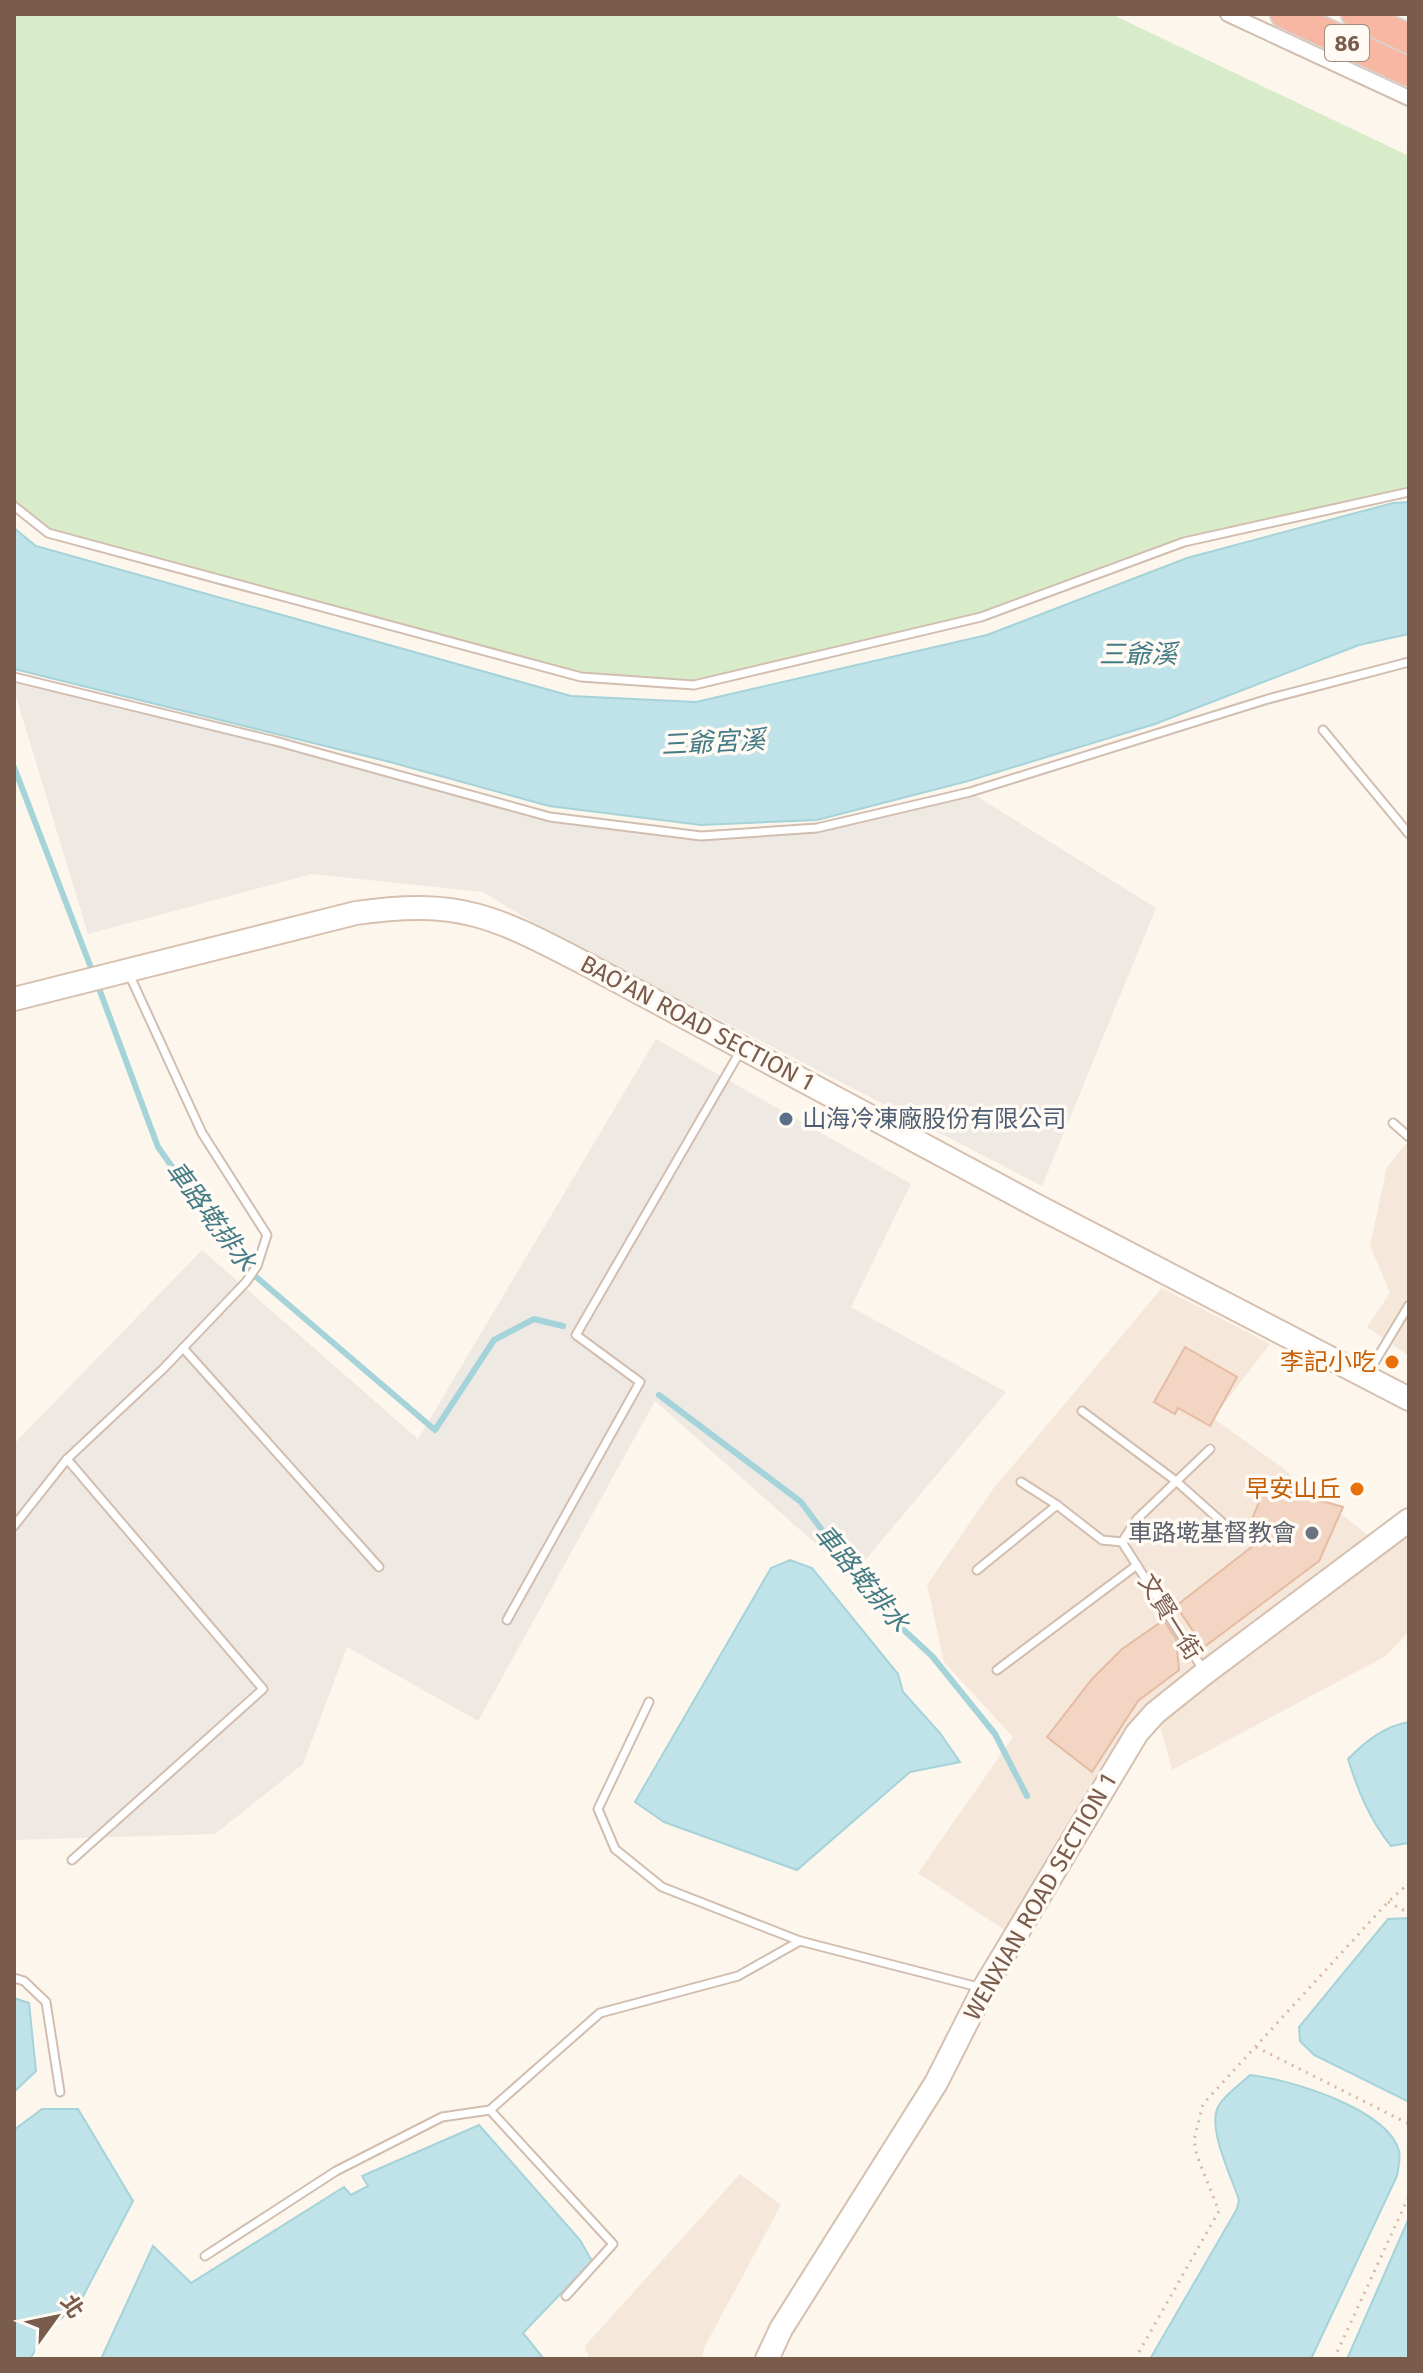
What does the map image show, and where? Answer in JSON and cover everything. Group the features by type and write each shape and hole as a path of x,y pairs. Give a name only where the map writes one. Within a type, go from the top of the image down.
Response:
{"highway":[{"name":"86","path":"1285,14 1409,72"},
{"name":"86","path":"1356,14 1409,39"}],"street":[{"path":"1228,14 1409,98"},
{"name":"BAO’AN ROAD SECTION 1","path":"14,999 356,913 400,907 448,908 512,926 743,1046 1037,1206 1409,1399"},
{"name":"WENXIAN ROAD SECTION 1","path":"767,2359 781,2329 936,2083 984,1988 1130,1743 1155,1713 1205,1673 1409,1520"}],"lane":[{"path":"14,506 48,533 581,677 694,685 981,617 1184,542 1409,492"},
{"path":"14,677 275,741 550,817 701,836 817,828 970,792 1268,699 1409,662"},
{"path":"1323,730 1409,834"},
{"path":"14,1526 67,1459 183,1348 246,1282 257,1266 267,1235 202,1133 124,973"},
{"path":"507,1620 640,1382 576,1335 743,1046"},
{"path":"1393,1123 1409,1137"},
{"path":"1366,1376 1409,1305"},
{"path":"183,1348 379,1567"},
{"path":"1082,1411 1176,1481 1223,1523"},
{"path":"1021,1482 1102,1540 1122,1542 1137,1519 1210,1449"},
{"path":"67,1459 263,1689 72,1860"},
{"path":"977,1570 1057,1505"},
{"name":"文賢一街","path":"1122,1542 1205,1673"},
{"path":"997,1670 1137,1565"},
{"path":"649,1702 598,1809 615,1849 662,1887 800,1941 984,1988"},
{"path":"205,2256 336,2171 442,2117 490,2110 600,2013 738,1976 800,1941"},
{"path":"14,1978 24,1981 46,2002 60,2092"},
{"path":"490,2110 613,2244 566,2296"}],"path":[{"path":"1135,2359 1219,2211 1197,2156 1194,2140 1203,2104 1388,1902 1409,1883"},
{"path":"1388,1902 1409,1913"},
{"path":"1256,2047 1409,2124"},
{"path":"1334,2359 1409,2196"}],"shaded area":[{"path":"14,677 275,741 550,817 700,836 817,828 970,792 1156,908 1042,1186 542,928 483,892 312,874 88,934 14,690"},
{"path":"656,1039 911,1184 851,1307 1006,1392 852,1576 655,1401 478,1721 347,1647 303,1764 215,1834 14,1840 14,1444 202,1250 418,1439"},
{"path":"1409,1140 1409,1356 1367,1327 1390,1293 1370,1246 1387,1167"},
{"path":"1162,1288 1270,1344 1213,1418 1373,1539 1409,1515 1409,1631 1386,1656 1172,1770 1158,1718 1024,1943 918,1873 1013,1737 944,1662 927,1585 993,1489"},
{"path":"740,2174 781,2205 704,2348 702,2359 589,2359 585,2346"}],"green space":[{"path":"14,14 1111,14 1409,156 1409,492 1184,542 981,617 694,685 581,677 48,533 14,506"}],"water":[{"name":"三爺溪","path":"1409,502 1409,634 1359,645 1155,724 968,781 817,820 701,825 549,806 390,762 14,669 14,528 36,546 571,696 696,702 987,635 1187,558 1393,503"},
{"path":"790,1560 812,1568 898,1674 903,1692 940,1733 960,1762 910,1772 797,1870 664,1822 635,1802 771,1568"},
{"path":"1409,1722 1409,1843 1391,1846 1365,1805 1348,1759 1376,1736 1391,1727"},
{"path":"1409,1918 1409,2102 1314,2055 1300,2041 1299,2027 1388,1919"},
{"path":"14,1998 29,2003 36,2071 14,2092"},
{"path":"1250,2075 1311,2090 1377,2122 1391,2136 1399,2151 1397,2176 1311,2359 1150,2359 1237,2209 1239,2200 1218,2140 1215,2116 1224,2098"},
{"path":"42,2109 78,2109 133,2201 79,2304 48,2329 30,2359 14,2359 14,2130"},
{"path":"479,2125 580,2240 592,2261 523,2333 544,2359 101,2359 153,2246 191,2283 344,2187 351,2195 368,2186 362,2176"},
{"path":"1409,2218 1409,2359 1347,2359"}],"building":[{"path":"1185,1347 1237,1377 1210,1426 1178,1408 1175,1414 1154,1402"},
{"path":"1266,1485 1343,1507 1319,1561 1204,1647 1176,1606 1267,1535 1248,1529"},
{"path":"1164,1620 1176,1639 1179,1670 1138,1701 1092,1772 1047,1737 1092,1679 1122,1649"}],"waterway":[{"name":"車路墘排水","path":"14,767 93,973"},
{"name":"車路墘排水","path":"97,983 158,1147 241,1264 435,1430 494,1340 534,1319 563,1326"},
{"name":"車路墘排水","path":"659,1395 801,1502 881,1609 932,1656 995,1734 1027,1796"}],"place":[{"name":"山海冷凍廠股份有限公司","path":"786,1119"},
{"name":"李記小吃","path":"1392,1362"},
{"name":"早安山丘","path":"1357,1489"},
{"name":"車路墘基督教會","path":"1312,1533"}],"water label":[{"name":"三爺宮溪","path":"713,742"}]}
